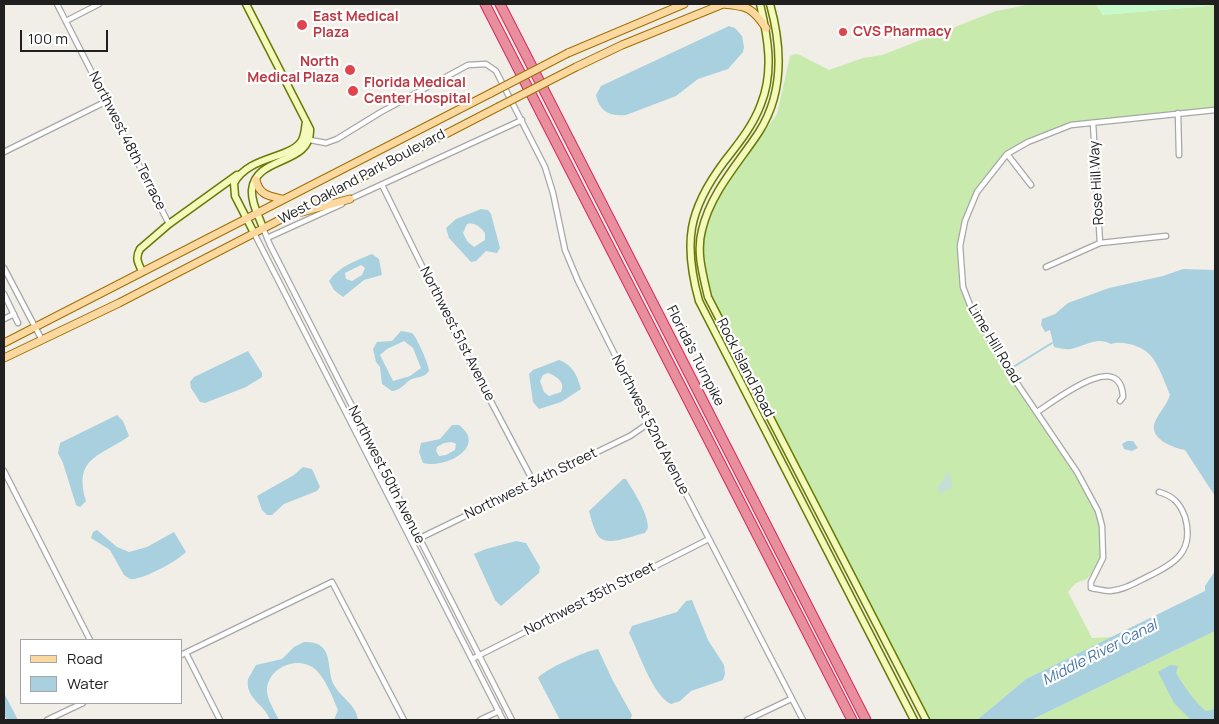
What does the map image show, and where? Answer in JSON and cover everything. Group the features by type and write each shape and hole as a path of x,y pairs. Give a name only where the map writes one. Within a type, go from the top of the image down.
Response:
{"highway":[{"name":"Florida's Turnpike","path":"486,4 852,720"},
{"name":"Florida's Turnpike","path":"500,4 866,720"}],"main road":[{"path":"246,4 310,129 310,140 300,153 271,166 256,180 252,190 263,228"},
{"name":"West Oakland Park Boulevard","path":"4,343 568,53 684,4"},
{"path":"723,4 744,6 750,9 766,28"},
{"name":"West Oakland Park Boulevard","path":"4,358 254,233 576,67 622,45 723,4"},
{"name":"Rock Island Road","path":"760,4 766,28 769,63 761,104 752,123 709,183 702,197 691,228 689,248 691,272 698,301 914,720"},
{"name":"Rock Island Road","path":"770,4 779,50 776,87 762,126 725,178 707,214 701,230 699,248 701,270 708,297 926,720"},
{"path":"142,271 137,254 169,224 243,171 271,156 296,148 304,134 306,121"},
{"path":"243,171 234,183 234,192 254,233"},
{"path":"256,180 258,188 264,194 282,200"},
{"path":"287,216 350,199"}],"street":[{"name":"Northwest 48th Terrace","path":"57,4 169,224"},
{"path":"66,21 99,4"},
{"name":"Northwest 52nd Avenue","path":"310,140 326,143 337,139 388,108 468,65 478,63 496,71 545,167 553,193 565,250 649,423 803,720"},
{"path":"4,152 107,101"},
{"name":"Lime Hill Road","path":"1159,492 1171,495 1182,507 1188,528 1183,553 1175,563 1127,586 1110,591 1091,588 1091,582 1103,558 1102,526 1098,511 1077,472 985,332 970,305 963,287 960,246 966,221 977,192 1007,154 1047,134 1071,126 1215,110"},
{"path":"1178,113 1179,155"},
{"path":"267,238 522,120"},
{"name":"Rose Hill Way","path":"1093,123 1100,242"},
{"path":"1007,154 1031,185"},
{"name":"Northwest 51st Avenue","path":"382,185 452,327 534,483"},
{"name":"Northwest 50th Avenue","path":"263,228 392,487 512,720"},
{"name":"Northwest 50th Avenue","path":"254,233 503,720"},
{"path":"1046,267 1100,242 1166,236"},
{"path":"4,268 42,340"},
{"path":"4,294 18,323"},
{"path":"4,319 14,314"},
{"path":"312,348 320,344"},
{"path":"1037,412 1072,388 1096,378 1110,376 1118,380 1123,388 1124,397 1120,401"},
{"path":"336,394 343,390"},
{"name":"Northwest 34th Street","path":"412,542 630,436 649,423"},
{"path":"360,440 367,436"},
{"path":"4,471 89,639"},
{"path":"386,490 392,487"},
{"name":"Northwest 35th Street","path":"472,659 709,539"},
{"path":"220,720 184,654 332,582 404,720"},
{"path":"747,720 791,699"},
{"path":"47,720 81,704"},
{"path":"480,720 505,708"}],"green space":[{"path":"1031,4 1096,4 1103,15 1215,4 1215,110 1071,125 1047,134 1007,154 977,192 965,221 960,246 963,287 989,337 1077,472 1098,511 1102,526 1103,558 1087,579 1076,583 1068,592 1092,638 1112,637 1026,679 977,720 929,720 711,297 700,252 709,215 733,174 777,114 790,56 800,55 829,70 863,58 882,55 996,11"},
{"path":"1096,4 1214,4 1103,15"},
{"path":"946,472 950,473 952,487 940,494 937,487 944,479"},
{"path":"1215,631 1215,720 1031,720"}],"water":[{"path":"729,26 735,28 742,36 744,47 743,52 728,69 698,79 676,96 626,115 610,114 597,101 596,95 601,86"},
{"path":"481,209 488,210 491,214 500,248 497,253 486,251 476,261 471,262 449,238 446,228 456,219","holes":["467,224 472,224 481,229 485,233 485,240 474,247 467,241 463,233"]},
{"path":"372,254 379,259 382,275 364,280 343,297 334,290 329,281 338,271","holes":["361,265 365,268 362,275 352,281 346,279 345,273"]},
{"path":"1183,269 1215,270 1215,496 1185,450 1163,442 1155,433 1155,422 1170,395 1157,364 1147,352 1132,345 1111,344 1101,341 1091,342 1071,349 1054,347 1050,330 1045,332 1041,325 1042,319 1055,314 1068,303 1109,288 1163,276"},
{"path":"401,331 412,333 422,351 429,371 392,391 382,384 380,367 376,362 373,349 377,342 392,341","holes":["404,341 413,348 421,368 410,376 393,381 380,355 387,349"]},
{"path":"248,351 262,373 262,377 246,387 205,403 200,402 191,388 190,382 194,377"},
{"path":"559,360 574,371 581,389 561,402 539,409 533,402 529,374 533,370","holes":["548,373 561,382 561,392 549,396 544,392 540,381 543,375"]},
{"path":"117,415 123,421 129,436 99,454 86,467 83,475 83,486 86,501 80,507 76,505 58,453 60,443"},
{"path":"452,425 459,425 467,433 469,441 466,448 452,459 442,463 423,463 419,452 421,443 440,439","holes":["452,442 456,444 455,450 446,455 439,456 436,451 437,447 444,443"]},
{"path":"1127,441 1133,441 1138,448 1132,451 1124,449 1122,444"},
{"path":"303,467 312,469 320,487 317,491 284,504 272,515 267,515 262,510 257,496 294,475"},
{"path":"623,479 626,479 640,503 646,516 648,528 645,533 628,538 615,541 603,540 596,531 589,511"},
{"path":"97,530 117,547 129,552 147,547 174,532 186,552 160,569 142,577 130,579 124,575 110,550 91,538 93,532"},
{"path":"516,541 526,543 540,567 539,573 501,606 495,600 474,554"},
{"name":"Middle River Canal","path":"1215,571 1215,631 1031,720 977,720 1026,679 1205,591 1205,586"},
{"path":"692,600 708,640 724,665 725,674 723,680 691,691 680,701 671,704 664,699 652,683 629,633 632,626 677,612 686,601"},
{"path":"304,642 321,646 325,651 328,657 331,679 337,690 357,714 358,720 334,720 338,710 328,687 316,670 306,664 292,664 278,669 269,681 267,688 268,696 279,720 270,720 252,697 249,692 248,679 256,665 282,659 294,647"},
{"path":"598,649 632,715 630,720 560,720 538,678 548,670 566,661"},
{"path":"1170,665 1178,666 1176,673 1202,708 1206,711 1215,709 1215,720 1191,720 1174,703 1158,672"},
{"path":"4,693 18,720 7,720 4,714"}],"waterway":[{"path":"1010,369 1052,343"}],"place":[{"name":"East Medical Plaza","path":"302,25"},
{"name":"CVS Pharmacy","path":"843,32"},
{"name":"North Medical Plaza","path":"350,70"},
{"name":"Florida Medical Center Hospital","path":"353,91"}]}
